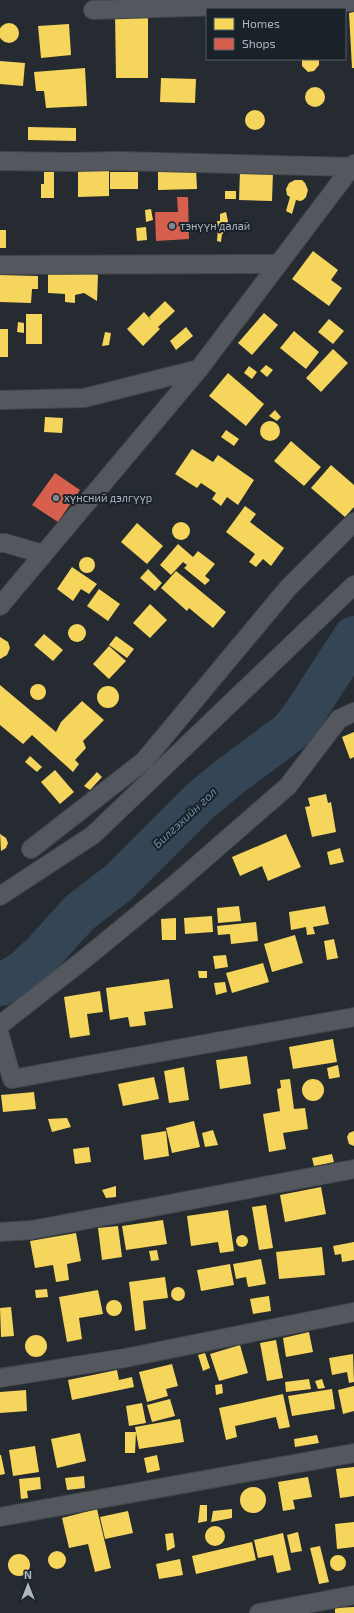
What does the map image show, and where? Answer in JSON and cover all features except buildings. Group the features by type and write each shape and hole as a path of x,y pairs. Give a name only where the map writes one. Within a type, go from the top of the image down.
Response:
{"street":[{"path":"93,10 354,2"},
{"path":"0,161 73,162 118,160 353,165"},
{"path":"0,606 199,369 353,165"},
{"path":"0,265 278,264"},
{"path":"0,400 84,398 199,369"},
{"path":"31,849 144,761 288,588 354,522"},
{"path":"0,543 5,543 43,554"},
{"path":"0,896 93,835 353,589"},
{"path":"0,1025 87,957 166,892 288,786 339,719 354,712"},
{"path":"0,1036 12,1079 354,1017"},
{"path":"0,1232 32,1230 354,1169"},
{"path":"0,1378 124,1358 354,1312"},
{"path":"0,1517 354,1453"},
{"path":"259,1613 354,1595"}],"waterway":[{"name":"Билгэхийн гол","path":"0,985 24,971 43,953 79,913 118,883 200,801 291,731 304,714 354,637"}],"place":[{"name":"тэнүүн далай","path":"172,226"},
{"name":"хүнсний дэлгүүр","path":"56,498"}]}
